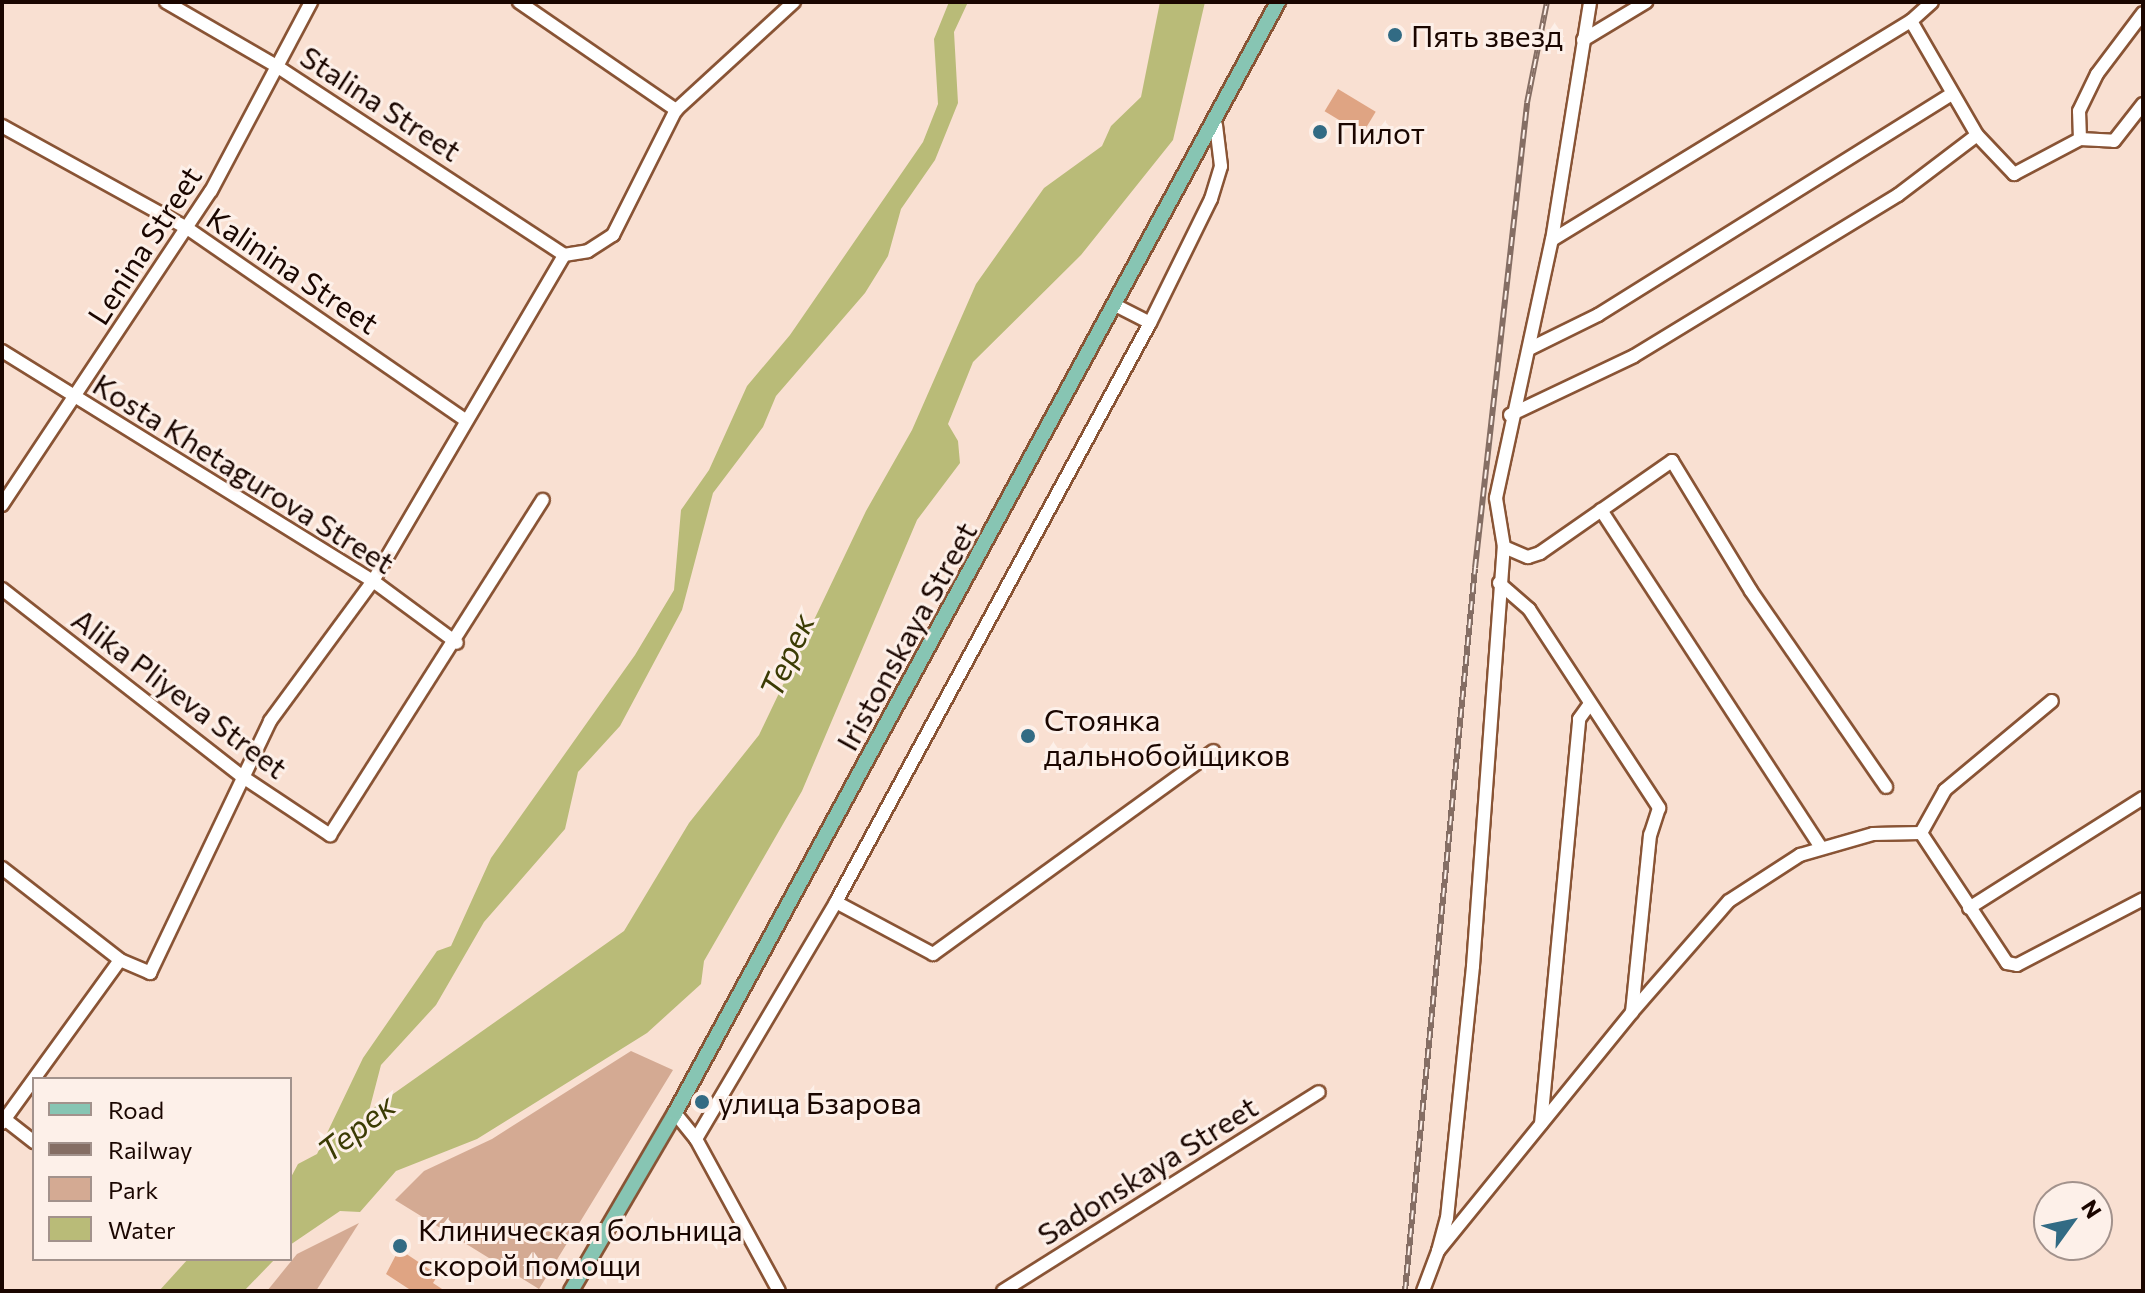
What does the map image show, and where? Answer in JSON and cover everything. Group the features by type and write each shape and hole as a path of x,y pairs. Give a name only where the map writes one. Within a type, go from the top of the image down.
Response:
{"main road":[{"name":"Iristonskaya Street","path":"571,1291 675,1113 1216,125 1278,2"}],"street":[{"name":"Stalina Street","path":"166,2 278,67 564,255"},
{"name":"Lenina Street","path":"2,505 187,228 311,2"},
{"path":"519,2 676,110"},
{"path":"2,868 120,960 150,973 278,709 373,581 564,255 588,251 613,235 676,110 794,2"},
{"path":"1423,1291 1447,1218 1473,966 1504,547 1496,498 1510,415 1531,348 1552,240 1590,2"},
{"path":"1583,40 1646,2"},
{"path":"1552,240 1911,21 1923,4"},
{"path":"2080,139 2079,111 2097,74 2143,13"},
{"path":"1911,21 1950,95 1977,135 2014,174 2080,139 2114,141 2143,104"},
{"path":"1531,348 1598,315 1950,95"},
{"path":"696,1139 836,902 1150,323 1211,199 1221,166 1216,125"},
{"name":"Kalinina Street","path":"2,126 187,228 465,420"},
{"path":"1510,415 1634,356 1898,195 1977,135"},
{"path":"1117,306 1150,323"},
{"name":"Kosta Khetagurova Street","path":"2,351 74,400 373,581 457,643"},
{"path":"1504,547 1528,557 1540,553 1672,461 1751,591 1886,787"},
{"path":"457,643 543,500"},
{"path":"1601,510 1820,846"},
{"path":"1499,583 1529,609 1659,808 1650,835 1632,1012"},
{"name":"Alika Pliyeva Street","path":"2,589 243,777 330,835 457,643"},
{"path":"1921,833 1945,790 2052,701"},
{"path":"1541,1124 1579,719 1590,704"},
{"path":"836,902 933,954 1213,751"},
{"path":"1969,908 2143,798"},
{"path":"1438,1251 1632,1012 1729,901 1820,846 1873,834 1921,833"},
{"path":"1921,833 2007,963 2017,965 2143,899"},
{"path":"34,1077 120,960"},
{"path":"32,1080 3,1120 32,1141"},
{"name":"Sadonskaya Street","path":"1003,1291 1319,1092"},
{"path":"675,1113 696,1139 779,1291"}],"green space":[{"path":"631,1051 673,1070 539,1289 395,1200 424,1171 492,1139"},
{"path":"359,1223 316,1291 267,1291 297,1254"}],"water":[{"name":"Терек","path":"949,2 968,2 954,32 958,103 935,160 901,209 888,256 865,293 776,396 763,427 713,493 682,610 620,726 578,772 565,829 484,922 436,1005 381,1065 369,1111 624,931 689,823 759,735 866,511 912,430 976,284 1044,188 1102,146 1111,126 1141,97 1160,2 1205,2 1173,140 1081,255 973,362 948,424 958,441 960,463 917,520 802,791 704,961 701,984 647,1033 477,1139 396,1171 360,1212 340,1211 292,1244 292,1175 298,1164 317,1154 363,1058 437,951 451,946 491,858 635,655 674,590 681,510 709,470 747,386 790,335 923,142 938,104 934,39"},
{"path":"186,1261 273,1261 244,1291 159,1291"}],"building":[{"path":"1338,89 1376,112 1362,134 1325,111"},
{"path":"399,1249 438,1275 433,1283 445,1291 412,1291 386,1274"}],"railway":[{"path":"1405,1291 1475,568 1527,103 1547,2"}],"place":[{"name":"Пять звезд","path":"1395,35"},
{"name":"Пилот","path":"1320,132"},
{"name":"Стоянка дальнобойщиков","path":"1028,736"},
{"name":"улица Бзарова","path":"702,1102"},
{"name":"Клиническая больница скорой помощи","path":"400,1246"}]}
